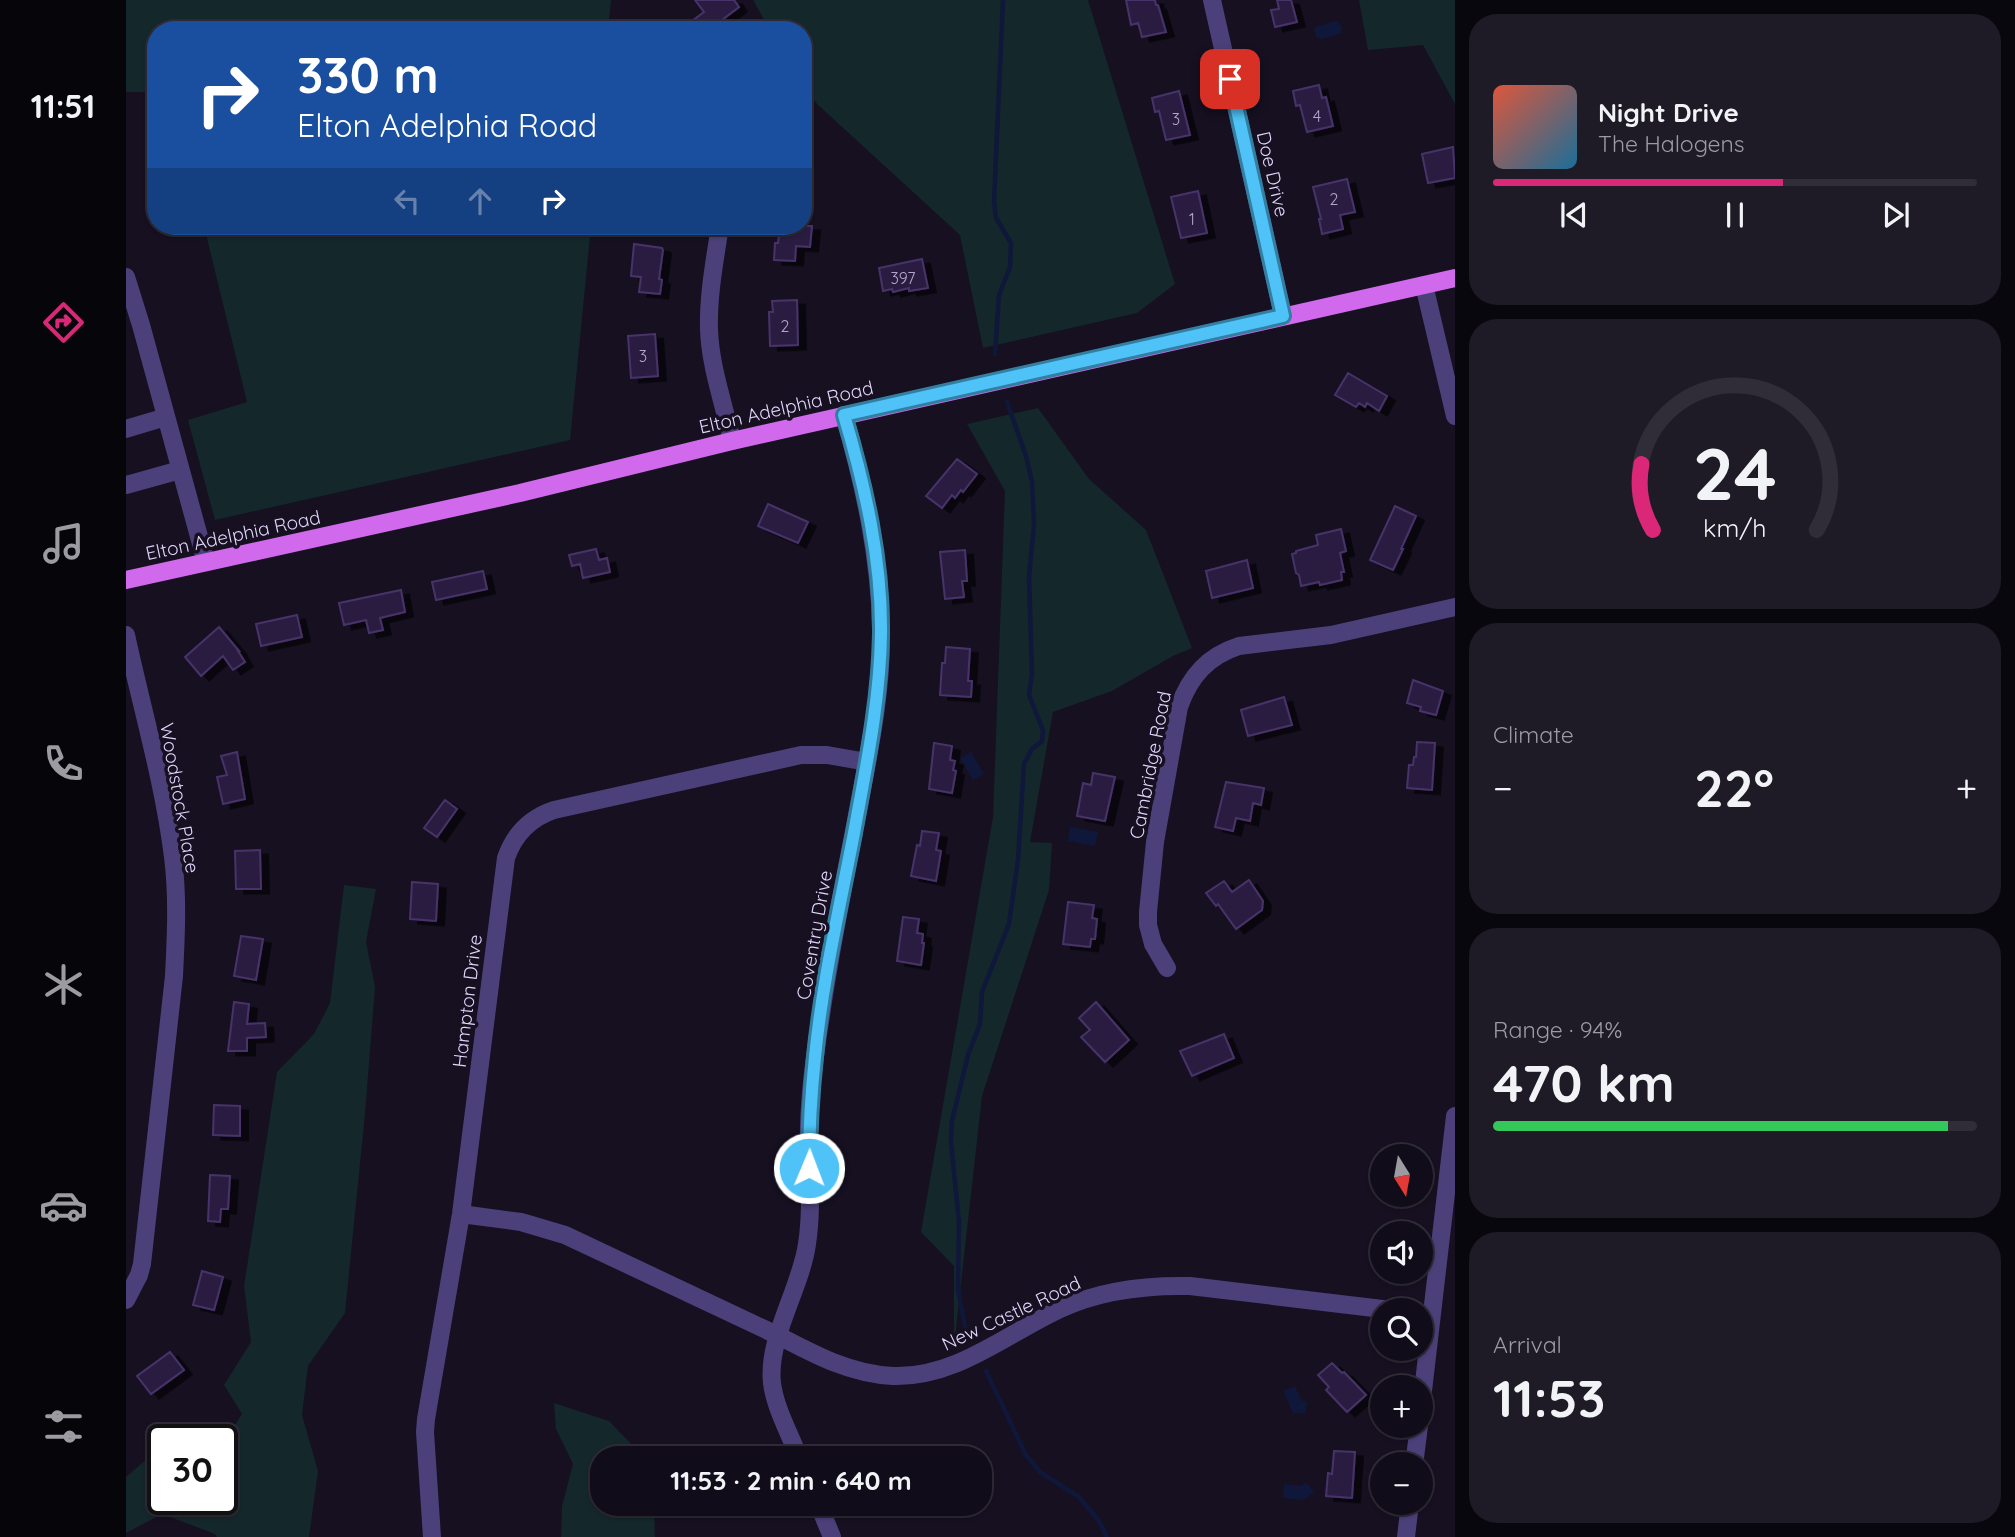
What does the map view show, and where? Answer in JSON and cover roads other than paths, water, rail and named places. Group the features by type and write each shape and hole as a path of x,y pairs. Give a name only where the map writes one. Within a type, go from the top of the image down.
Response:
{"main road":[{"name":"Elton Adelphia Road","path":"126,580 520,493 844,415 1455,278"}],"street":[{"name":"Doe Drive","path":"1212,0 1283,316"},
{"path":"719,235 709,308 709,329 711,350 732,441"},
{"path":"126,277 206,562"},
{"path":"1424,285 1455,416"},
{"name":"Coventry Drive","path":"794,1446 777,1403 772,1382 773,1363 807,1244 810,1218 809,1123 815,1056 867,762 880,670 880,591 873,534 844,415"},
{"path":"126,429 166,417"},
{"path":"126,485 180,470"},
{"name":"Cambridge Road","path":"1167,968 1153,944 1148,925 1155,842 1179,706 1198,671 1228,649 1239,646 1331,635 1455,607"},
{"name":"Woodstock Place","path":"126,635 167,816 173,859 176,938 142,1264 126,1300"},
{"name":"Hampton Drive","path":"432,1537 425,1432 461,1214 509,848 520,832 534,819 554,810 801,755 827,755 867,762"},
{"path":"1431,1298 1449,1229 1455,1116"},
{"name":"New Castle Road","path":"461,1214 521,1222 565,1235 812,1353 849,1368 892,1376 929,1373 953,1366 1062,1308 1132,1288 1190,1286 1370,1308"},
{"path":"1406,1537 1409,1515"},
{"path":"823,1516 832,1537"}],"water":[{"path":"1335,21 1342,27 1341,33 1322,39 1316,37 1316,27"},
{"path":"971,752 984,774 973,780 960,758"},
{"path":"1070,827 1098,832 1095,846 1068,841"},
{"path":"1295,1386 1302,1401 1307,1401 1306,1413 1293,1413 1283,1391"},
{"path":"1306,1482 1314,1492 1304,1500 1283,1498 1284,1484 1301,1486"}],"waterway":[{"path":"995,354 999,295 1010,267 1011,243 996,218 994,201 1003,0"},
{"path":"971,1338 965,1327 958,1289 959,1222 951,1142 952,1121 968,1055 980,1024 982,992 1009,924 1018,860 1024,764 1032,749 1042,741 1043,730 1029,695 1032,673 1029,577 1034,524 1032,482 1007,402"},
{"path":"986,1371 1026,1455 1040,1472 1079,1497 1099,1521 1107,1537"}]}
